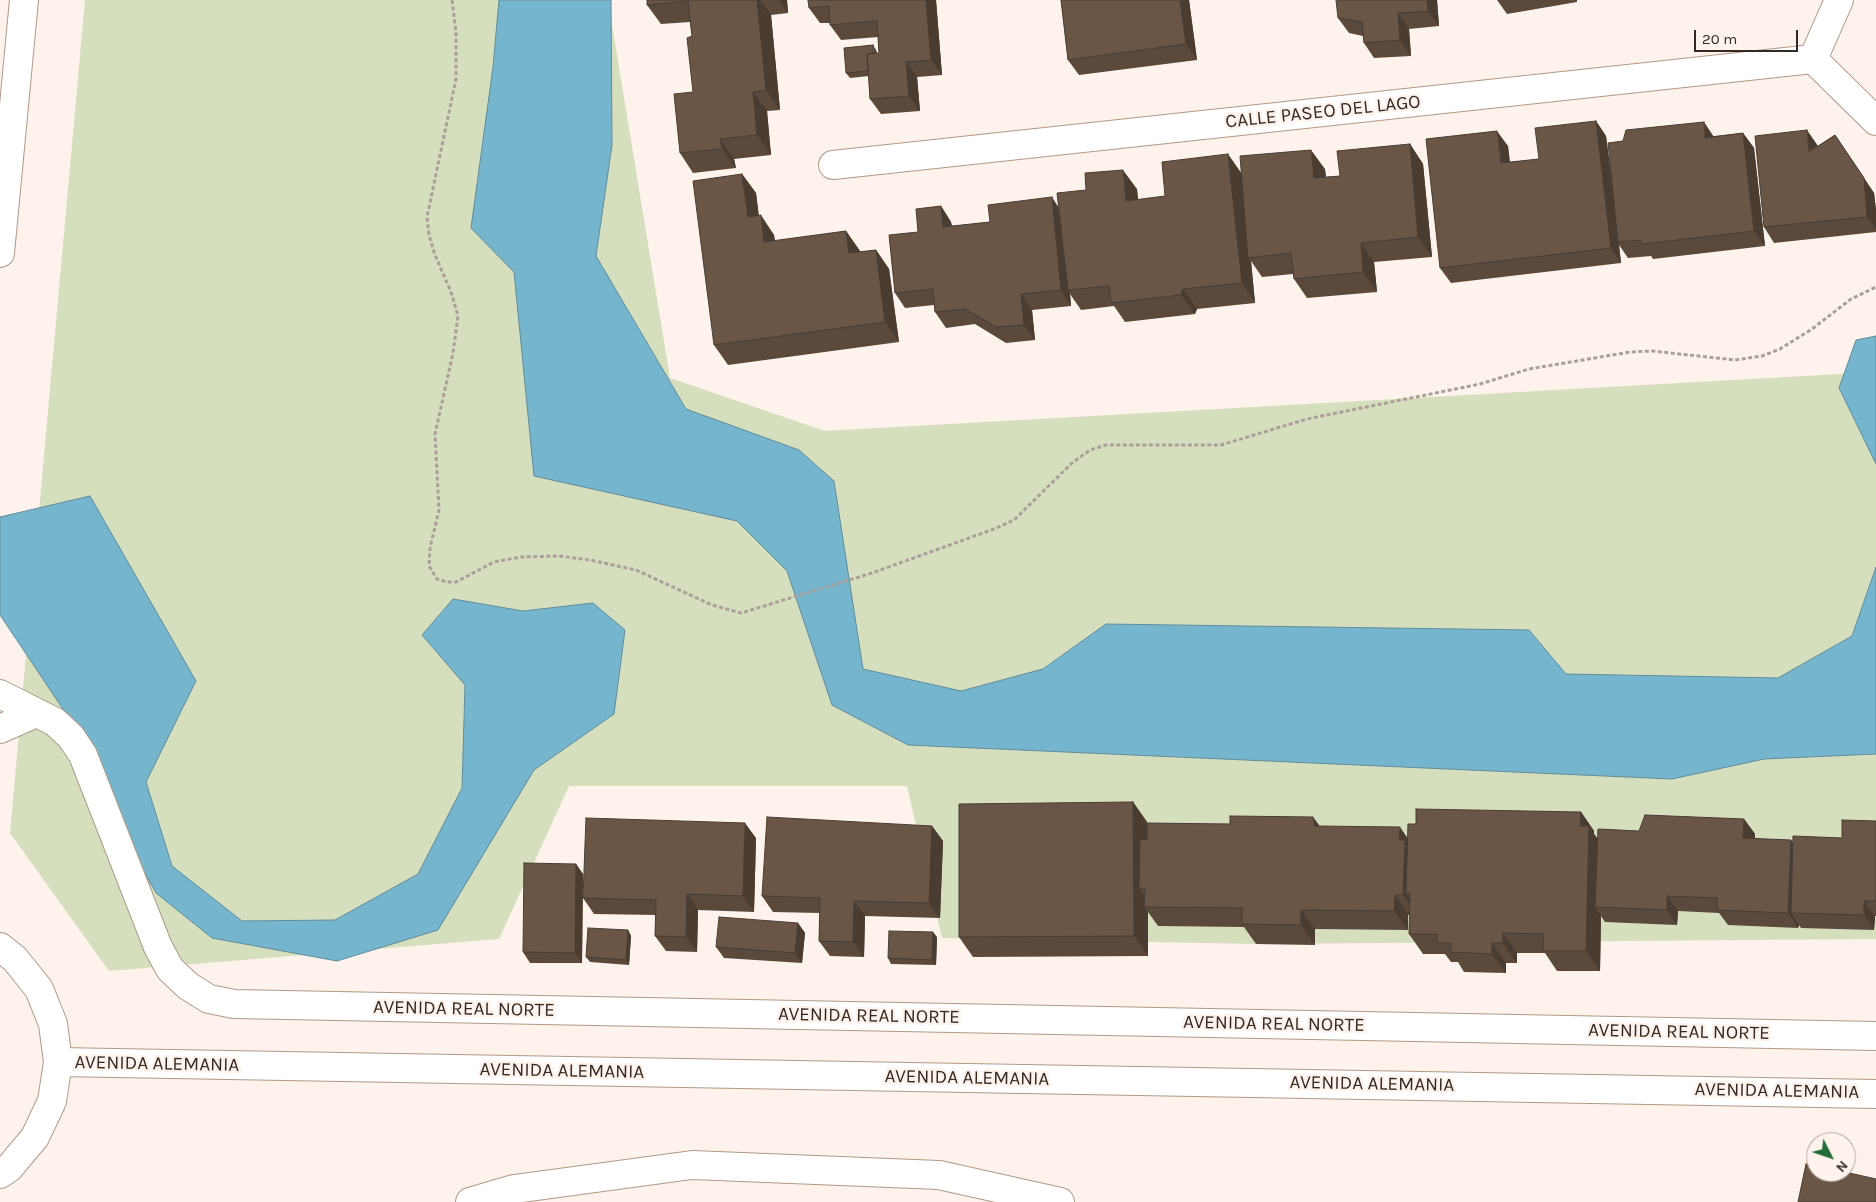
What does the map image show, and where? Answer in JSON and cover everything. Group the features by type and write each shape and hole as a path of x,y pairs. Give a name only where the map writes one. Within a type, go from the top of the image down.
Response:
{"street":[{"path":"0,253 24,0"},
{"path":"1839,0 1813,59 1876,121"},
{"name":"CALLE PASEO DEL LAGO","path":"833,165 1813,59"},
{"name":"AVENIDA REAL NORTE","path":"0,694 55,722 72,737 83,755 158,947 170,969 188,986 210,999 234,1004 1876,1036"},
{"path":"0,729 36,713"},
{"path":"0,947 15,959 39,988 54,1024 58,1062 52,1101 35,1137 9,1168 0,1174"},
{"name":"AVENIDA ALEMANIA","path":"58,1062 1876,1094"},
{"path":"470,1202 514,1189 692,1164 939,1175 1060,1202"}],"path":[{"path":"452,0 456,32 456,79 427,217 434,255 451,292 458,316 453,354 435,434 439,510 430,548 429,566 437,579 447,582 456,582 494,562 520,557 559,556 590,560 636,570 730,611 741,613 872,573 1014,520 1072,463 1090,450 1106,445 1220,445 1307,419 1480,384 1529,368 1630,352 1652,351 1735,360 1762,356 1780,349 1812,329 1850,299 1876,287"}],"green space":[{"path":"85,0 608,0 670,378 825,431 1876,372 1876,939 1256,944 942,938 907,786 569,786 499,939 109,971 10,833"}],"water":[{"path":"499,0 611,0 612,145 596,256 686,409 799,450 834,481 863,669 961,691 1043,669 1106,624 1529,630 1566,674 1778,678 1852,636 1876,567 1876,754 1764,759 1672,779 908,745 832,705 787,571 737,521 534,476 514,272 471,228 493,67"},
{"path":"1876,336 1876,464 1839,388 1856,340"},
{"path":"90,496 196,681 146,782 172,866 242,921 335,920 418,874 462,788 465,685 422,635 453,599 523,611 593,603 625,630 614,714 534,770 438,930 337,961 212,938 156,893 104,801 83,739 0,615 0,517"}],"building":[{"path":"647,0 757,0 766,90 753,92 757,135 720,139 722,149 680,153 674,94 693,92 687,38 692,36 688,1 647,5"},
{"path":"808,0 926,0 931,60 906,62 909,96 870,99 867,54 879,53 877,21 830,25 829,6 809,8"},
{"path":"1061,0 1180,0 1186,44 1068,60"},
{"path":"1336,0 1427,0 1428,11 1398,13 1400,40 1364,43 1362,22 1338,18"},
{"path":"873,45 873,53 867,54 868,71 846,73 844,48"},
{"path":"1596,121 1611,248 1440,268 1426,139 1497,131 1501,163 1539,159 1535,128"},
{"path":"1704,122 1705,138 1743,133 1754,231 1643,244 1640,240 1618,242 1608,143 1623,141 1626,130"},
{"path":"1807,130 1809,152 1835,135 1864,178 1867,217 1764,227 1755,136"},
{"path":"1410,144 1418,237 1361,243 1363,272 1294,279 1291,253 1248,258 1240,156 1311,150 1314,178 1340,176 1337,151"},
{"path":"1228,154 1242,283 1183,289 1181,295 1111,303 1109,286 1068,290 1057,193 1086,190 1085,173 1123,170 1126,201 1165,196 1162,162"},
{"path":"742,174 748,217 761,215 764,242 846,231 849,253 876,250 885,322 714,345 693,181"},
{"path":"1052,197 1061,290 1021,294 1024,325 996,327 965,309 935,312 933,289 895,293 889,235 918,232 916,209 941,206 943,227 990,222 988,205"},
{"path":"1133,802 1134,936 959,937 959,804"},
{"path":"1416,809 1581,812 1580,826 1589,826 1586,951 1543,951 1544,934 1503,933 1503,943 1492,943 1492,954 1451,952 1451,943 1437,943 1437,934 1409,934 1410,893 1406,893 1408,824 1416,824"},
{"path":"1645,815 1744,819 1743,838 1791,840 1788,913 1717,910 1717,898 1667,896 1667,910 1595,907 1598,829 1639,831"},
{"path":"1230,816 1313,817 1315,826 1400,827 1399,840 1405,840 1403,895 1395,895 1394,911 1301,910 1301,925 1242,924 1242,908 1144,907 1145,889 1139,888 1140,839 1147,840 1147,823 1230,824"},
{"path":"767,817 932,826 929,903 854,901 853,942 819,941 820,898 762,896"},
{"path":"586,818 745,823 743,896 687,894 686,937 655,936 656,900 583,898"},
{"path":"1842,820 1876,821 1876,901 1864,901 1864,915 1791,913 1793,836 1842,838"},
{"path":"524,863 576,864 575,953 523,952"},
{"path":"719,917 798,923 795,953 716,947"},
{"path":"588,928 628,930 626,960 586,957"},
{"path":"889,931 933,932 932,960 888,958"},
{"path":"1806,1164 1806,1182 1856,1182 1856,1174 1876,1179 1876,1202 1798,1202"}]}
